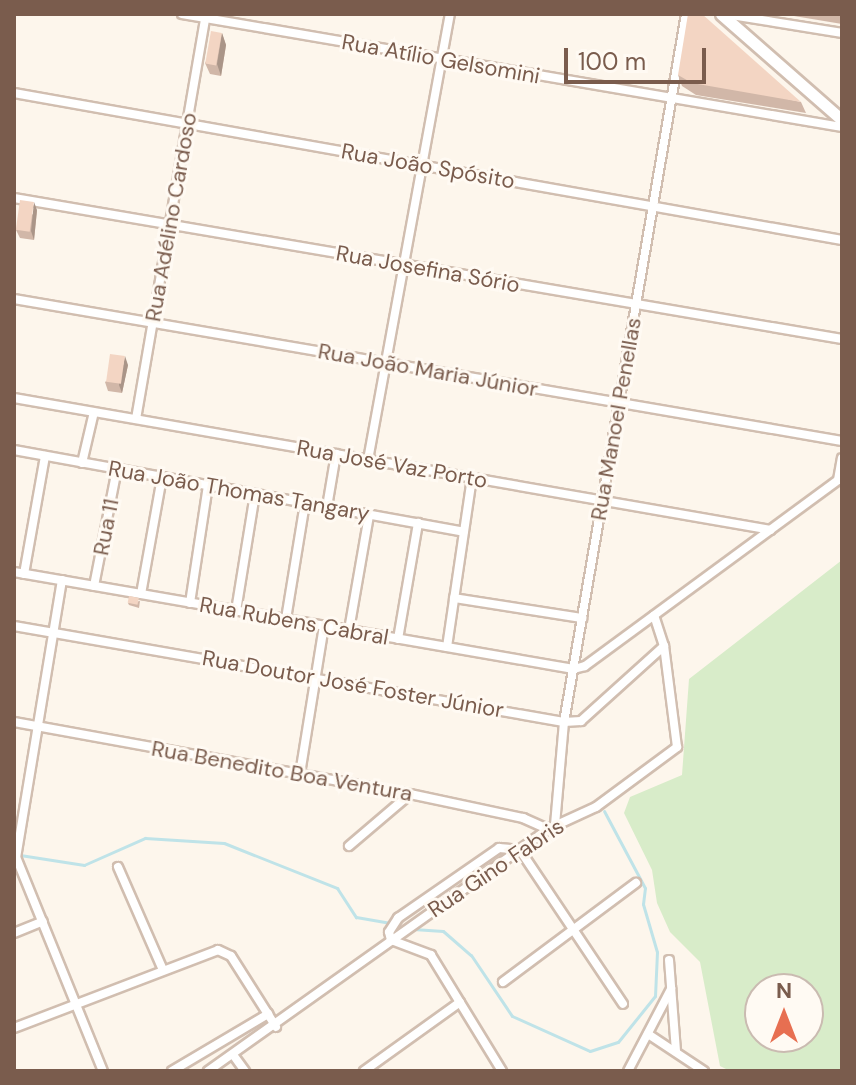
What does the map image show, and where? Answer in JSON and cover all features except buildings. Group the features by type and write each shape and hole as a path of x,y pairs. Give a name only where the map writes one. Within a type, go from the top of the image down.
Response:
{"street":[{"name":"Rua Atílio Gelsomini","path":"182,14 842,127"},
{"path":"368,460 450,14"},
{"name":"Rua Manoel Penellas","path":"552,827 564,722 686,14"},
{"path":"723,14 842,33"},
{"path":"723,14 842,120"},
{"name":"Rua Adélino Cardoso","path":"136,419 206,16"},
{"name":"Rua João Spósito","path":"14,93 842,240"},
{"name":"Rua Josefina Sório","path":"14,198 842,339"},
{"name":"Rua João Maria Júnior","path":"14,299 842,441"},
{"name":"Rua José Vaz Porto","path":"14,398 771,530"},
{"path":"82,463 94,412"},
{"name":"Rua João Thomas Tangary","path":"14,450 464,532"},
{"path":"327,507 336,454"},
{"path":"24,574 45,456"},
{"path":"574,669 585,666 840,479 842,458"},
{"name":"Rua 11","path":"94,586 117,469"},
{"path":"141,594 162,477"},
{"path":"447,647 472,478"},
{"path":"190,603 208,485"},
{"path":"236,611 255,494"},
{"path":"286,619 305,503"},
{"path":"349,630 369,515"},
{"path":"398,639 418,523"},
{"name":"Rua Rubens Cabral","path":"14,572 574,669"},
{"path":"62,580 16,857 78,1003 103,1071"},
{"path":"454,598 582,618"},
{"name":"Rua Gino Fabris","path":"208,1071 276,1027 392,936 552,827 596,807 677,747 664,646 654,616"},
{"name":"Rua Doutor José Foster Júnior","path":"14,626 316,676 564,722"},
{"path":"300,774 324,626"},
{"path":"564,722 581,721 664,646"},
{"name":"Rua Benedito Boa Ventura","path":"14,722 410,794 552,827"},
{"path":"349,846 410,794"},
{"path":"502,1071 431,955 392,936 398,918 499,848 520,850 623,1004"},
{"path":"118,867 163,970"},
{"path":"503,982 636,883"},
{"path":"14,933 43,921"},
{"path":"14,1028 212,951 225,952 276,1027"},
{"path":"669,960 676,1052"},
{"path":"628,1071 671,989"},
{"path":"364,1071 460,1002"},
{"path":"172,1071 268,1014"},
{"path":"648,1034 704,1071"},
{"path":"234,1056 245,1071"}],"green space":[{"path":"842,560 842,1071 730,1071 720,1066 700,962 670,932 657,903 652,870 624,813 630,797 682,775 689,679"}],"waterway":[{"path":"413,929 443,931 471,955 512,1016 590,1051 618,1042 655,996 657,952 643,904 645,888 604,811"},
{"path":"20,855 84,865 145,838 224,843 337,888 356,917 390,923"}]}
